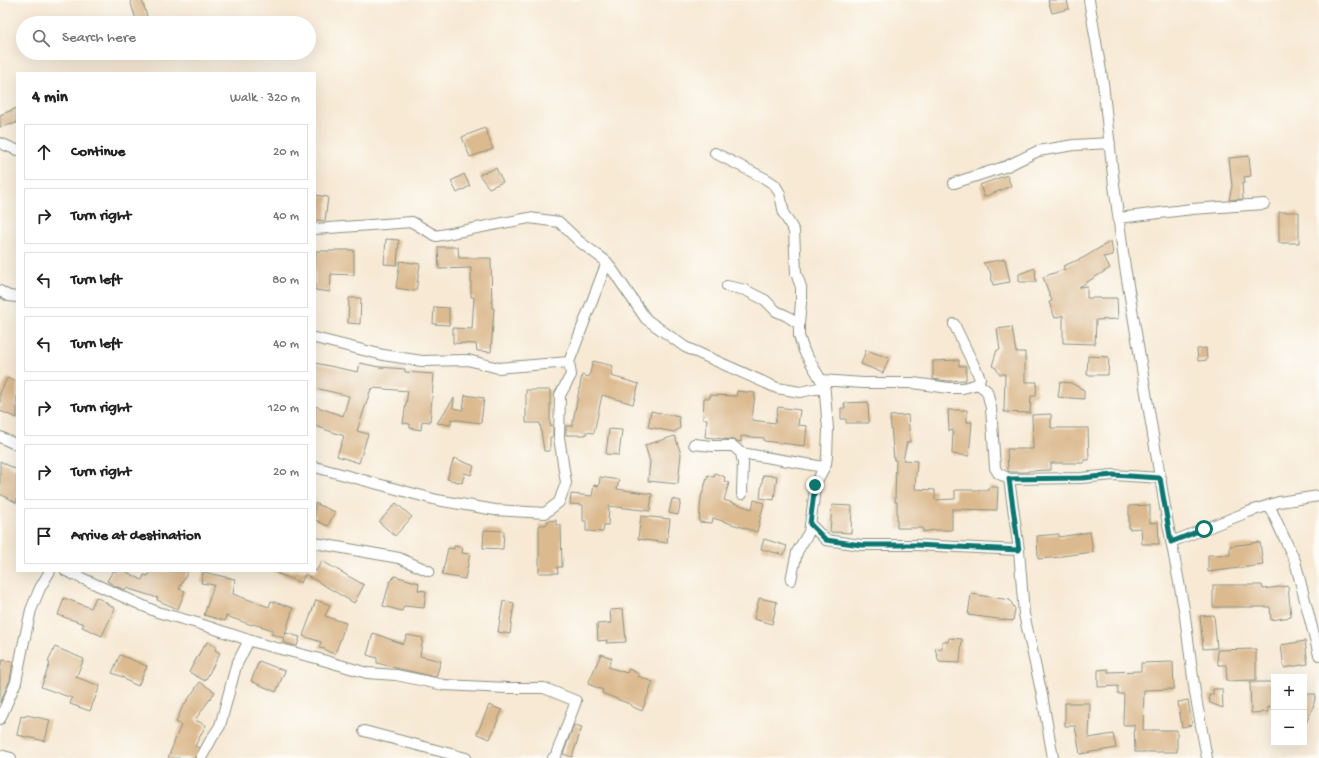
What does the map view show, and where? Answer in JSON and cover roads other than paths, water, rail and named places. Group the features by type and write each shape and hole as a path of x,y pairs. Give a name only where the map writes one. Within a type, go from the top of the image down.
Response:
{"street":[{"path":"1089,0 1103,83 1125,267 1171,542 1184,609 1195,693 1207,758"},
{"path":"0,143 16,150"},
{"path":"954,183 1007,166 1038,151 1074,145 1110,143"},
{"path":"715,152 766,179 775,185 780,194 784,214 794,231 796,273 801,287 799,336 804,351 824,383 828,429 828,456 815,485 809,532 797,552 791,580"},
{"path":"1119,218 1192,209 1264,204"},
{"path":"316,229 412,222 436,236 529,218 559,222 580,242 607,262 646,319 685,347 776,388 800,392 824,383 913,383 949,388 963,388 978,384"},
{"path":"316,466 437,500 495,510 545,514 559,502 566,483 559,437 560,395 571,375 569,362 607,262"},
{"path":"727,286 745,290 765,300 776,311 799,324"},
{"path":"0,291 16,298"},
{"path":"954,324 980,378 978,384"},
{"path":"316,338 383,355 422,361 468,360 498,368 569,362"},
{"path":"978,384 987,391 991,408 995,468 998,474 1009,479 1082,478 1113,475 1160,478"},
{"path":"0,437 16,445"},
{"path":"694,444 733,446 741,453 824,467"},
{"path":"741,453 743,463 742,494"},
{"path":"1009,479 1019,550 1024,614 1042,695 1053,758"},
{"path":"1171,542 1269,505 1319,496"},
{"path":"1269,505 1295,561 1319,655"},
{"path":"810,524 826,540 861,545 916,545 1019,550"},
{"path":"316,543 399,558 429,571"},
{"path":"0,719 16,682 22,646 31,610 40,588 49,572"},
{"path":"68,572 157,612 249,640 367,673 396,674 444,685 544,688 576,702 556,755 553,758"},
{"path":"201,758 220,726 236,666 249,640"},
{"path":"364,731 466,758"},
{"path":"0,755 11,758"}]}
